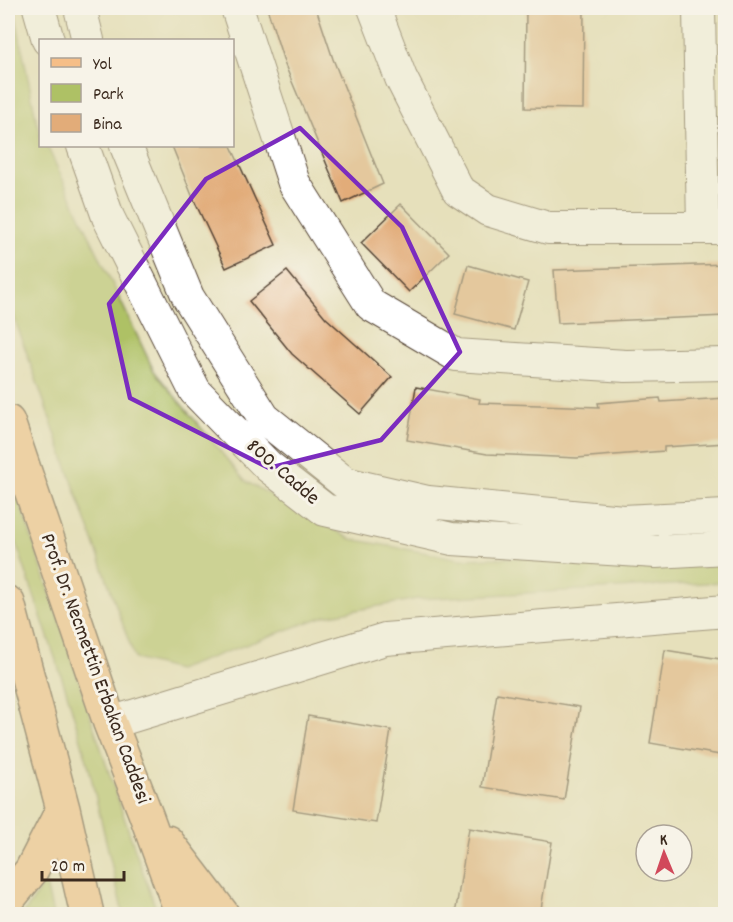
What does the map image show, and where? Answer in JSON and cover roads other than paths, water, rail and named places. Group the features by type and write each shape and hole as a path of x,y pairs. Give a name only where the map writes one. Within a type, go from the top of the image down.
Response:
{"main road":[{"name":"Prof. Dr. Necmettin Erbakan Caddesi","path":"8,422 110,723 147,815 182,915"},
{"path":"8,603 63,808 87,915"},
{"path":"8,899 31,871 63,808"},
{"path":"147,815 198,886 222,915"}],"street":[{"path":"39,8 48,39"},
{"path":"80,8 88,39"},
{"path":"237,8 294,183 371,305 456,355 626,366 726,364"},
{"path":"374,8 401,78 458,190 489,210 548,228 714,228 699,8"},
{"name":"800. Cadde","path":"83,147 108,218 195,391 268,466 325,510 452,538 656,552 726,548"},
{"name":"800. Cadde","path":"126,147 188,297 264,418 345,483 428,502 623,521 726,516"},
{"path":"110,723 386,639 726,610"}]}
